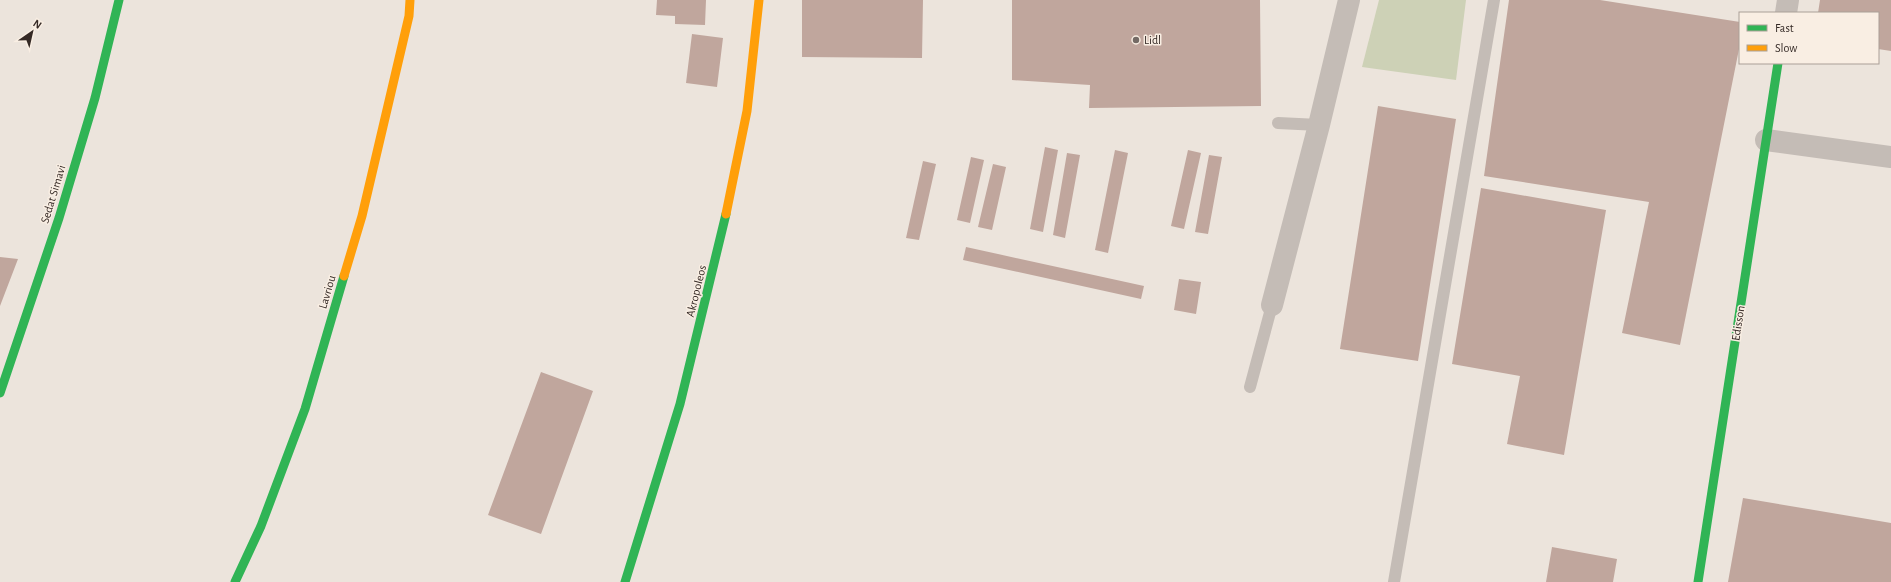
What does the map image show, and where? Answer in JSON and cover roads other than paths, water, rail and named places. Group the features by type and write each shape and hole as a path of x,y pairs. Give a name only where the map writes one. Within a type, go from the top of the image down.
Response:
{"street":[{"name":"Sedat Simavi","path":"0,393 59,218 95,98 119,0"},
{"name":"Lavriou","path":"236,582 261,526 305,409 362,216 407,24 410,0"},
{"name":"Akropoleos","path":"626,582 680,404 718,255 747,111 759,0"},
{"path":"1272,305 1319,125 1349,0"},
{"path":"1786,12 1788,0"},
{"name":"Edisson","path":"1698,582 1778,64"},
{"path":"1766,140 1891,157"}],"lane":[{"path":"1394,582 1494,0"},
{"path":"1278,123 1319,125"},
{"path":"1250,388 1272,305"}],"place":[{"name":"Lidl","path":"1136,40"}]}
